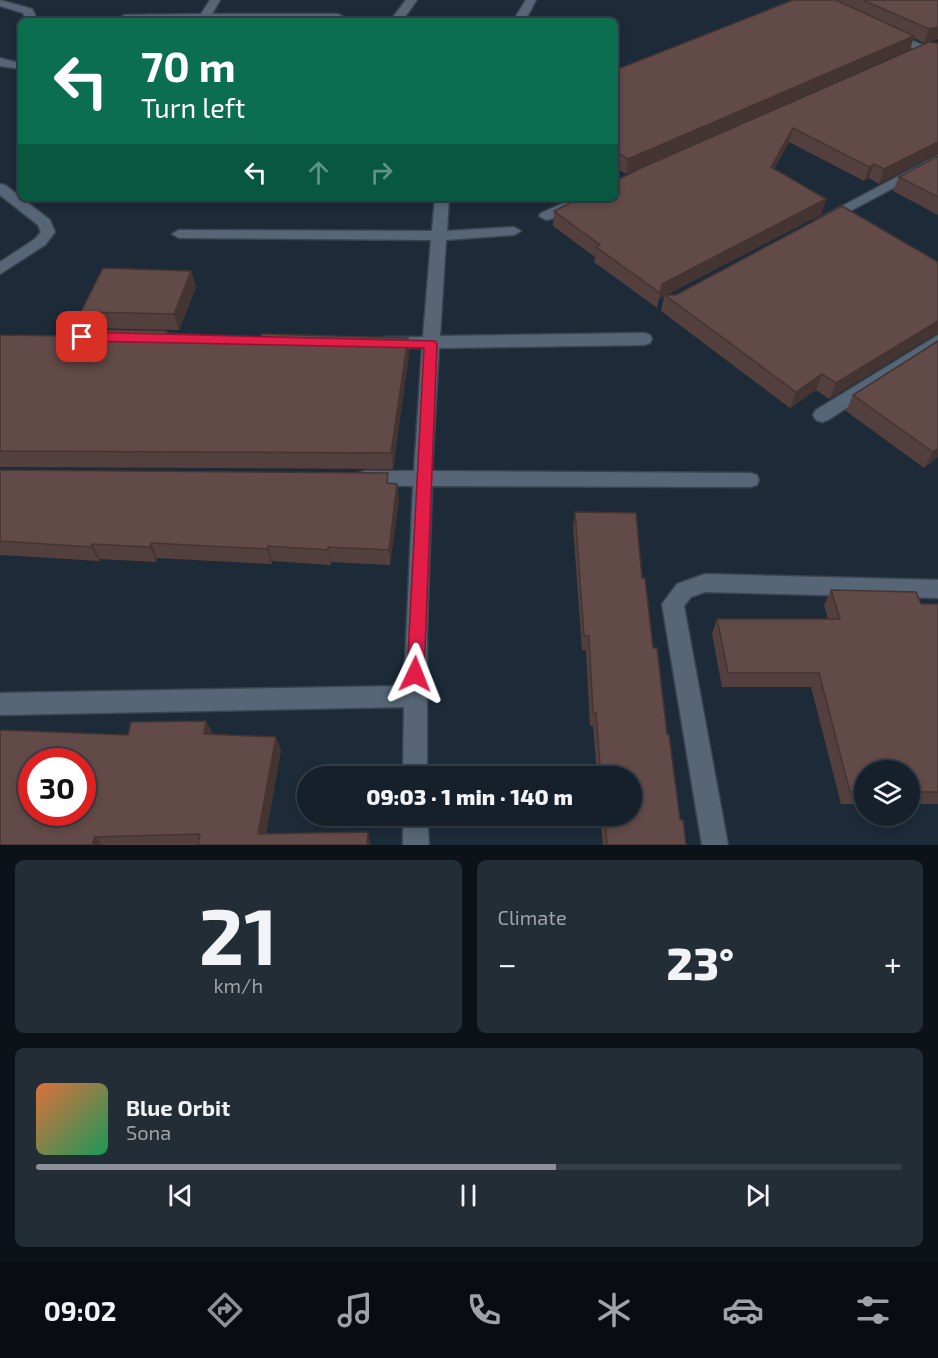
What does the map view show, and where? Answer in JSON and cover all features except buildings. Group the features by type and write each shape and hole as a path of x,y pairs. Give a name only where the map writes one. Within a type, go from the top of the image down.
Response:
{"street":[{"path":"203,18 215,0"},
{"path":"398,18 412,0"},
{"path":"521,18 531,0"},
{"path":"0,3 28,11 31,18"},
{"path":"293,18 339,17"},
{"path":"881,30 938,56"},
{"path":"903,59 938,43"},
{"path":"0,62 18,66"},
{"path":"812,226 938,159"},
{"path":"0,188 45,223 48,232 40,242 0,269"},
{"path":"415,766 414,696 430,344 442,201"},
{"path":"546,216 580,201"},
{"path":"178,234 439,236 514,231"},
{"path":"371,343 430,344 644,339"},
{"path":"822,415 938,341"},
{"path":"342,478 750,480"},
{"path":"715,845 673,604 684,590 705,583 938,589"},
{"path":"0,704 414,696"},
{"path":"415,826 416,845"}],"route":[{"path":"82,337 430,344 415,674"}]}
